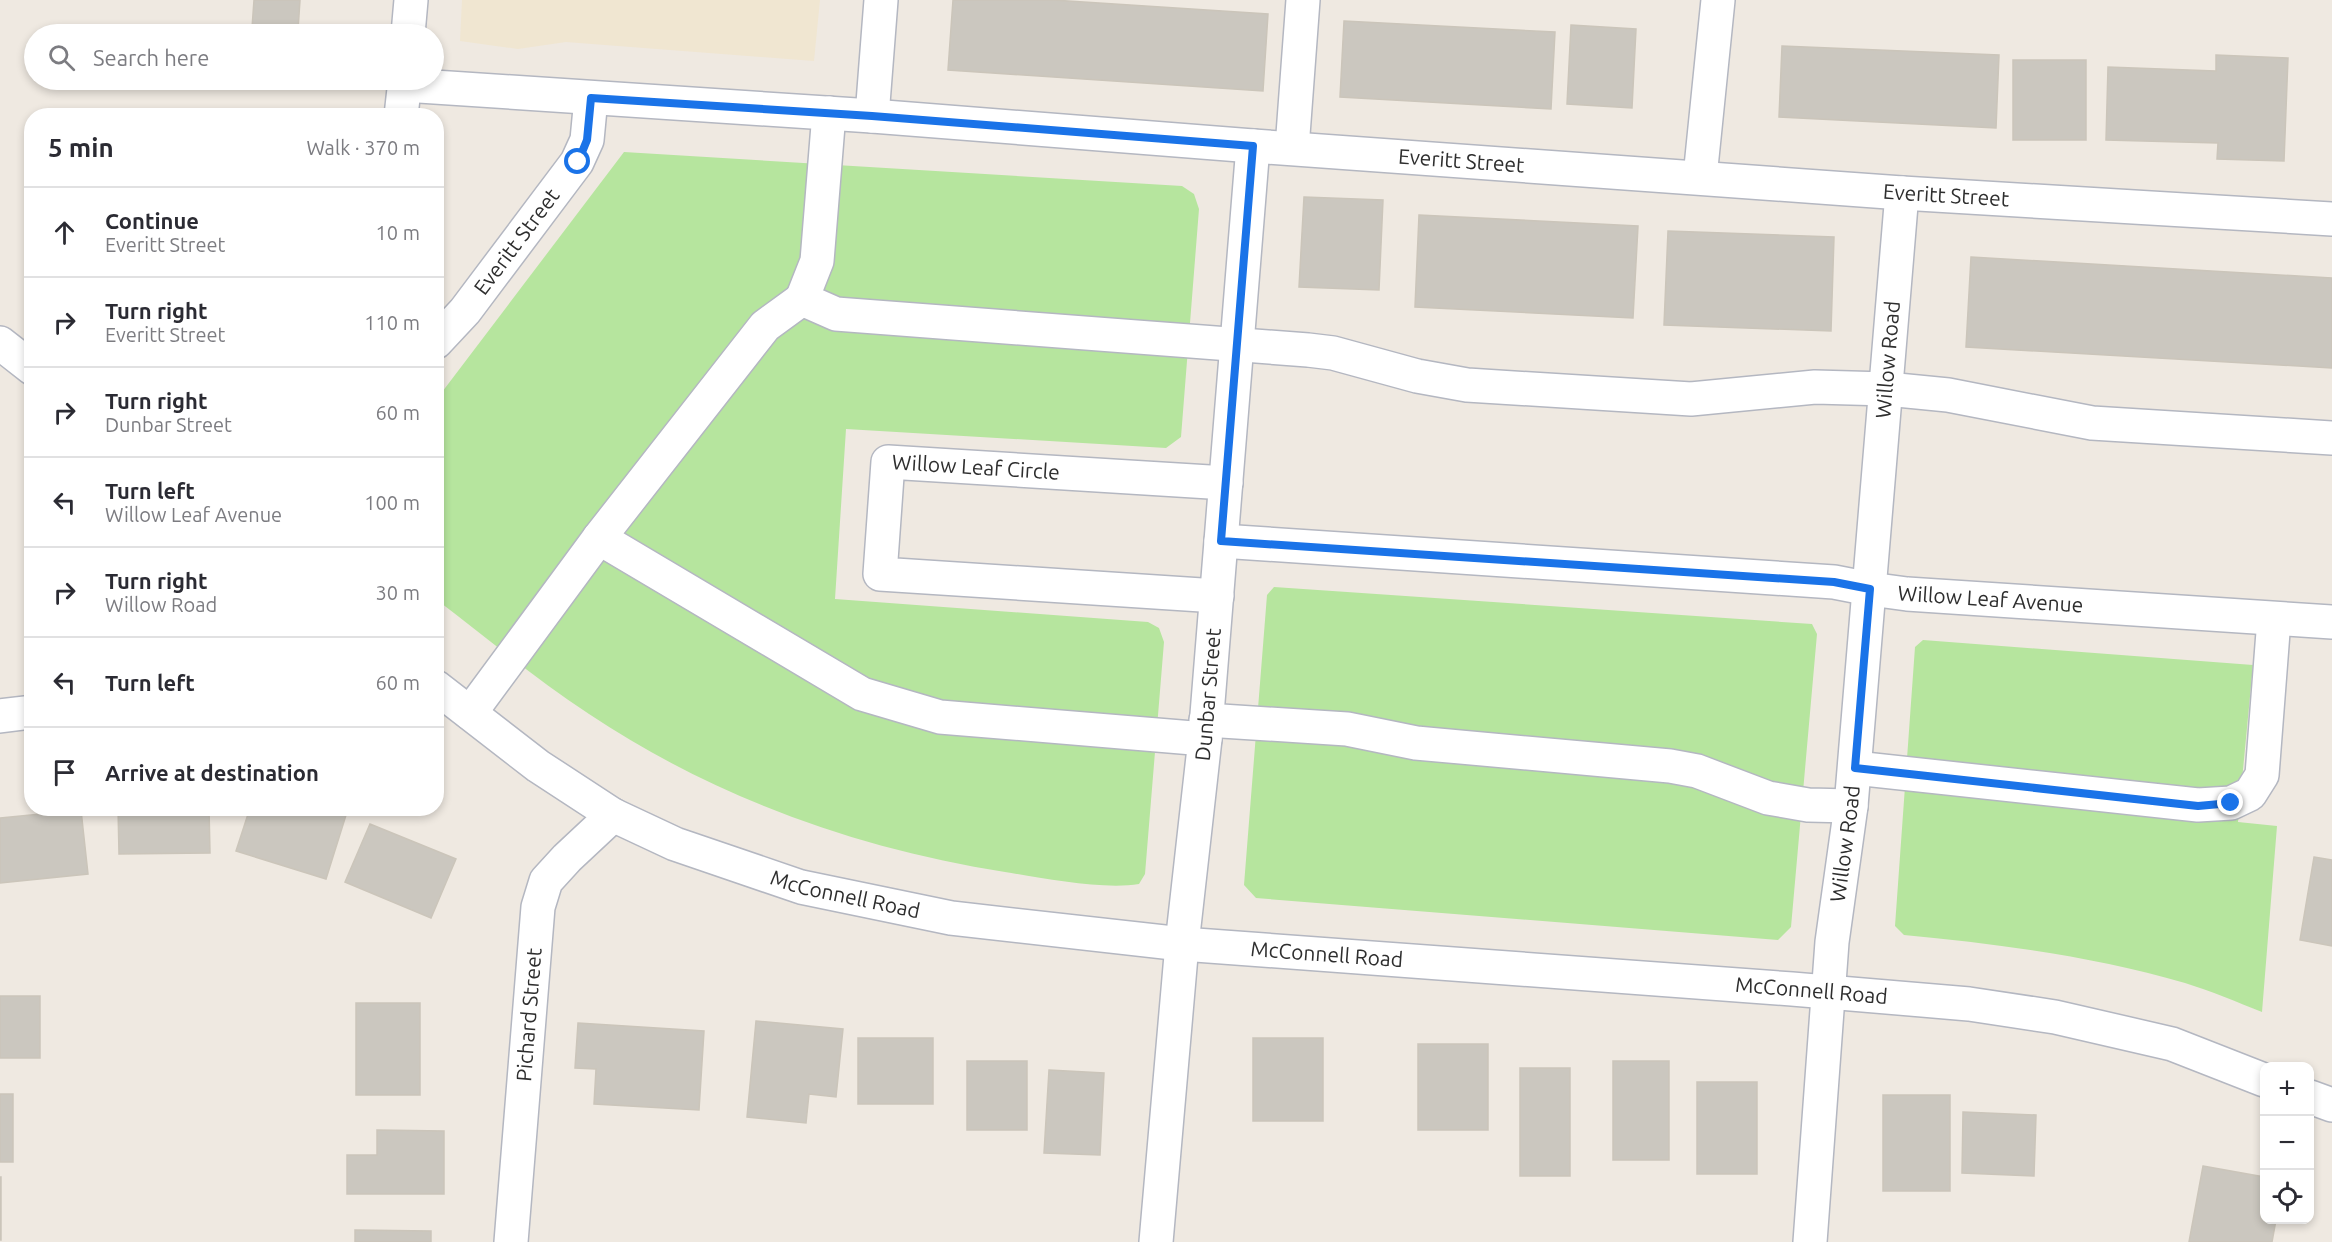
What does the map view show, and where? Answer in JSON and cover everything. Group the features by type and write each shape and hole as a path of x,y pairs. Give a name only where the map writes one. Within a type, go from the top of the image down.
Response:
{"street":[{"path":"409,24 411,0"},
{"path":"872,116 881,0"},
{"path":"1292,148 1303,0"},
{"path":"1700,177 1718,0"},
{"name":"Everitt Street","path":"403,93 591,98 829,113 1902,193 2332,219"},
{"name":"Everitt Street","path":"444,333 465,311 578,162 587,140 591,98"},
{"path":"470,713 599,538 765,326 802,299 817,261 829,113"},
{"name":"Dunbar Street","path":"1156,1242 1182,944 1206,729 1253,146"},
{"name":"Willow Road","path":"1810,1242 1832,942 1855,768 1902,193"},
{"path":"802,299 836,314 1333,353 1417,376 1467,385 1691,399 1815,387 1887,389 1948,395 2092,423 2332,438"},
{"path":"0,343 24,362"},
{"name":"Willow Leaf Circle","path":"1217,596 880,574 888,462 1226,483"},
{"path":"599,538 862,694 940,717 1206,729 1347,729 1416,743 1670,766 1698,771 1768,798 1808,805 1851,806"},
{"name":"Willow Leaf Avenue","path":"1221,541 1834,582 1870,589 2332,622"},
{"path":"1855,768 2198,806 2231,803 2250,794 2262,776 2274,619"},
{"name":"McConnell Road","path":"444,693 538,766 613,815 675,844 801,887 951,918 1182,944 1969,1004 2055,1017 2172,1044 2260,1078"},
{"path":"0,716 24,713"},
{"name":"Pichard Street","path":"511,1242 538,906 546,881 613,815"},
{"path":"2314,1098 2332,1105"}],"shaded area":[{"path":"462,0 820,0 814,61 566,42 518,49 460,41"}],"green space":[{"path":"624,152 1182,186 1194,194 1199,209 1181,437 1166,448 846,429 835,599 1148,622 1159,628 1164,642 1145,874 1139,884 1108,886 1005,872 950,862 841,834 788,816 686,770 636,744 550,687 444,605 444,389"},
{"path":"1274,587 1812,624 1817,634 1791,927 1778,940 1256,898 1244,885 1267,595"},
{"path":"1923,640 2253,665 2238,822 2277,826 2262,1012 2185,983 2116,965 1975,942 1904,935 1895,926 1915,647"}],"building":[{"path":"254,0 300,0 298,24 252,24"},
{"path":"953,0 1053,0 1268,14 1263,91 948,70"},
{"path":"1344,21 1555,32 1551,109 1340,97"},
{"path":"1571,25 1636,29 1632,108 1567,104"},
{"path":"1782,46 1999,55 1996,128 1779,117"},
{"path":"2216,55 2288,58 2284,161 2217,159 2218,143 2106,140 2108,67 2216,71"},
{"path":"2013,60 2086,60 2086,140 2013,140"},
{"path":"1304,197 1383,200 1379,290 1299,287"},
{"path":"1419,215 1638,226 1633,318 1415,307"},
{"path":"1668,231 1834,237 1831,331 1664,325"},
{"path":"1971,257 2332,278 2332,368 1966,347"},
{"path":"82,816 88,874 0,883 0,818"},
{"path":"118,816 209,816 210,853 119,854"},
{"path":"247,816 346,816 326,879 236,851"},
{"path":"370,824 456,859 431,918 345,882"},
{"path":"2314,857 2332,860 2332,946 2300,940"},
{"path":"0,996 40,996 40,1058 0,1058"},
{"path":"356,1003 420,1003 420,1095 356,1095"},
{"path":"756,1021 843,1029 836,1097 809,1094 806,1123 747,1117"},
{"path":"578,1023 704,1031 699,1110 594,1104 596,1069 575,1068"},
{"path":"858,1038 933,1038 933,1104 858,1104"},
{"path":"1253,1038 1323,1038 1323,1121 1253,1121"},
{"path":"1418,1044 1488,1044 1488,1130 1418,1130"},
{"path":"967,1061 1027,1061 1027,1130 967,1130"},
{"path":"1613,1061 1669,1061 1669,1160 1613,1160"},
{"path":"1520,1068 1570,1068 1570,1176 1520,1176"},
{"path":"1049,1070 1104,1073 1100,1155 1044,1153"},
{"path":"1697,1082 1757,1082 1757,1174 1697,1174"},
{"path":"0,1094 13,1094 13,1162 0,1162"},
{"path":"1883,1095 1950,1095 1950,1191 1883,1191"},
{"path":"1963,1112 2036,1115 2034,1176 1962,1173"},
{"path":"377,1130 444,1131 444,1194 347,1194 347,1155 377,1155"},
{"path":"2203,1166 2260,1176 2260,1224 2275,1224 2272,1242 2189,1242"},
{"path":"1,1177 1,1240 0,1240"},
{"path":"355,1230 431,1231 431,1242 355,1242"}],"route":[{"path":"578,162 587,140 591,98 872,116 1253,146 1221,541 1834,582 1870,589 1855,768 2198,806 2231,803"}]}
